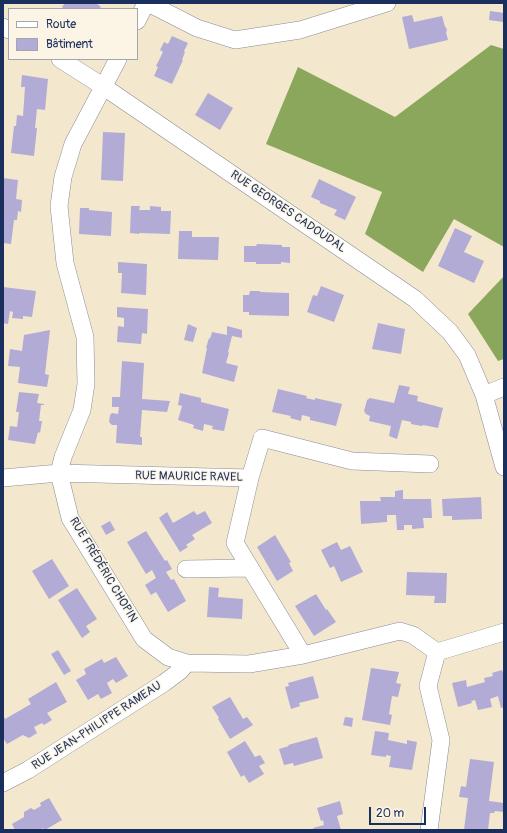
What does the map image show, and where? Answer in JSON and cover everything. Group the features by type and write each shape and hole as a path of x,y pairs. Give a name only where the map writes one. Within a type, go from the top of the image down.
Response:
{"street":[{"path":"138,19 147,3 197,28 235,40 300,30 386,3"},
{"name":"RUE GEORGES CADOUDAL","path":"62,60 104,87 415,299 450,332 467,355 484,395 504,467"},
{"name":"RUE FRÉDÉRIC CHOPIN","path":"118,60 73,144 63,177 59,206 65,263 85,337 86,384 82,410 63,457 60,474 70,518 144,639 168,657 187,663 249,664 303,655 400,631 413,635 437,652"},
{"path":"484,395 504,387"},
{"name":"RUE MAURICE RAVEL","path":"3,478 60,474 250,478 262,438 352,461 430,464"},
{"path":"250,478 235,543 303,655"},
{"path":"186,569 250,568"},
{"path":"429,830 441,740 428,686 437,652 504,632"},
{"name":"RUE JEAN-PHILIPPE RAMEAU","path":"3,783 28,770 164,683 180,671 187,663"}],"green space":[{"path":"491,45 504,49 504,247 454,219 423,272 365,234 382,192 266,144 298,67 395,117"},
{"path":"504,276 504,359 498,361 468,314"}],"building":[{"path":"65,3 96,3 101,7 64,8 62,7"},
{"path":"490,11 504,13 503,22 489,20"},
{"path":"412,15 414,22 442,16 447,31 448,40 409,49 402,17"},
{"path":"172,36 188,43 184,51 183,60 172,84 154,76 158,67 156,66 163,52 160,50 164,42 168,44"},
{"path":"22,75 48,79 45,110 37,109 35,128 37,128 34,156 11,153 14,126 16,126 17,115 23,116 25,87 21,87"},
{"path":"208,93 233,108 220,130 195,115"},
{"path":"103,132 125,133 123,181 101,180"},
{"path":"3,178 18,180 16,199 22,200 21,212 18,211 17,220 14,220 11,244 3,243"},
{"path":"319,179 356,197 345,220 334,215 337,210 320,203 320,201 311,197"},
{"path":"131,206 140,206 139,210 150,210 150,206 161,207 161,211 171,211 170,234 130,233"},
{"path":"80,208 112,212 111,236 79,234"},
{"path":"455,228 472,236 464,252 484,261 474,283 438,266"},
{"path":"179,231 192,231 192,237 219,237 218,260 178,259"},
{"path":"257,244 282,245 282,247 290,247 290,263 281,262 281,264 256,264 256,262 244,262 244,246 256,246"},
{"path":"118,262 147,264 146,295 121,293 122,273 118,273"},
{"path":"321,286 344,295 334,322 307,312 313,295 317,296"},
{"path":"3,287 36,291 32,317 23,316 23,319 12,318 13,312 10,311 8,324 3,323"},
{"path":"250,291 289,293 289,316 249,315 249,312 243,312 243,295 249,295"},
{"path":"117,307 148,309 147,334 142,333 141,344 117,342 118,326 124,327 124,318 117,317"},
{"path":"378,323 405,329 401,354 372,349"},
{"path":"188,324 197,328 193,342 184,340"},
{"path":"227,326 242,330 242,338 232,336 226,363 238,366 234,382 202,373 206,348 212,332 227,335"},
{"path":"50,330 45,374 49,375 47,387 18,383 20,367 8,366 10,349 22,351 24,335"},
{"path":"122,361 144,363 142,399 170,401 167,412 142,410 140,437 142,437 142,445 116,443 117,425 112,425 109,422 110,415 112,413 118,414 119,407 112,407 112,397 120,397"},
{"path":"399,385 410,387 408,394 418,396 417,401 443,408 438,428 411,424 411,422 402,420 397,439 389,436 391,426 369,421 370,416 364,411 367,400 370,398 394,403"},
{"path":"278,389 307,396 306,398 315,400 315,398 342,404 336,426 310,420 310,417 302,415 301,421 290,418 291,416 272,412"},
{"path":"19,392 39,394 37,403 44,404 41,405 39,421 42,421 40,433 38,432 35,444 8,440 10,426 17,427 19,412 16,412"},
{"path":"180,393 201,398 201,402 229,409 224,431 212,429 213,426 204,424 203,431 193,428 194,425 178,420 182,406 178,405"},
{"path":"403,490 403,499 431,499 432,518 423,518 424,528 412,529 412,525 404,525 404,530 397,530 396,515 387,515 387,522 361,524 360,501 381,501 380,497 395,497 395,491"},
{"path":"481,497 482,519 452,520 452,516 443,516 442,499"},
{"path":"194,511 197,515 205,511 212,523 192,535 195,539 186,545 188,547 180,552 159,518 167,512 173,523"},
{"path":"110,521 115,530 106,535 101,526"},
{"path":"146,531 165,561 167,560 172,569 166,572 171,580 174,579 186,601 168,612 156,592 151,595 145,585 156,578 152,570 146,574 127,542"},
{"path":"275,535 291,562 289,563 293,571 277,581 257,547"},
{"path":"337,542 341,550 350,546 363,572 341,582 334,566 330,568 321,550"},
{"path":"52,559 69,586 49,599 32,571"},
{"path":"407,572 447,573 446,603 434,603 435,596 406,595"},
{"path":"209,587 219,588 218,597 243,599 242,619 207,617"},
{"path":"77,588 97,619 86,626 90,632 82,638 58,600"},
{"path":"316,594 336,622 314,636 295,606"},
{"path":"58,650 71,671 64,675 51,654"},
{"path":"116,657 128,676 116,683 113,679 107,683 112,693 101,699 98,694 88,700 76,680 86,674 84,669 102,659 104,663"},
{"path":"371,668 399,672 396,683 401,684 398,697 392,696 389,714 392,715 390,725 362,720"},
{"path":"502,670 504,673 504,707 501,708 498,696 490,699 492,707 478,710 475,700 471,701 472,703 458,707 452,683 466,680 467,687 485,682 484,678 493,676 492,673"},
{"path":"313,676 319,698 299,703 300,706 291,709 285,687 289,686 288,683"},
{"path":"56,682 67,702 47,713 52,720 44,725 42,723 34,727 37,733 29,738 23,735 7,744 3,738 3,715 5,719 31,704 28,699"},
{"path":"230,697 243,719 247,717 253,725 230,739 212,707"},
{"path":"345,717 353,718 352,727 343,725"},
{"path":"375,731 389,733 388,740 407,744 407,740 417,742 412,770 389,767 391,756 386,755 386,757 371,755"},
{"path":"317,737 323,758 294,766 293,763 284,765 279,749"},
{"path":"245,741 255,757 260,755 265,763 259,766 264,774 249,783 244,775 241,777 227,752"},
{"path":"470,759 494,762 489,801 504,803 504,812 495,811 494,813 490,813 488,830 464,830 468,798 459,797 461,786 466,787"},
{"path":"49,798 62,820 45,830 43,828 40,830 15,830 12,824 24,817 24,812 31,808 34,810 41,806 40,803"},
{"path":"340,801 343,814 337,816 341,830 314,830 313,828 324,825 323,820 321,821 317,808"}]}
